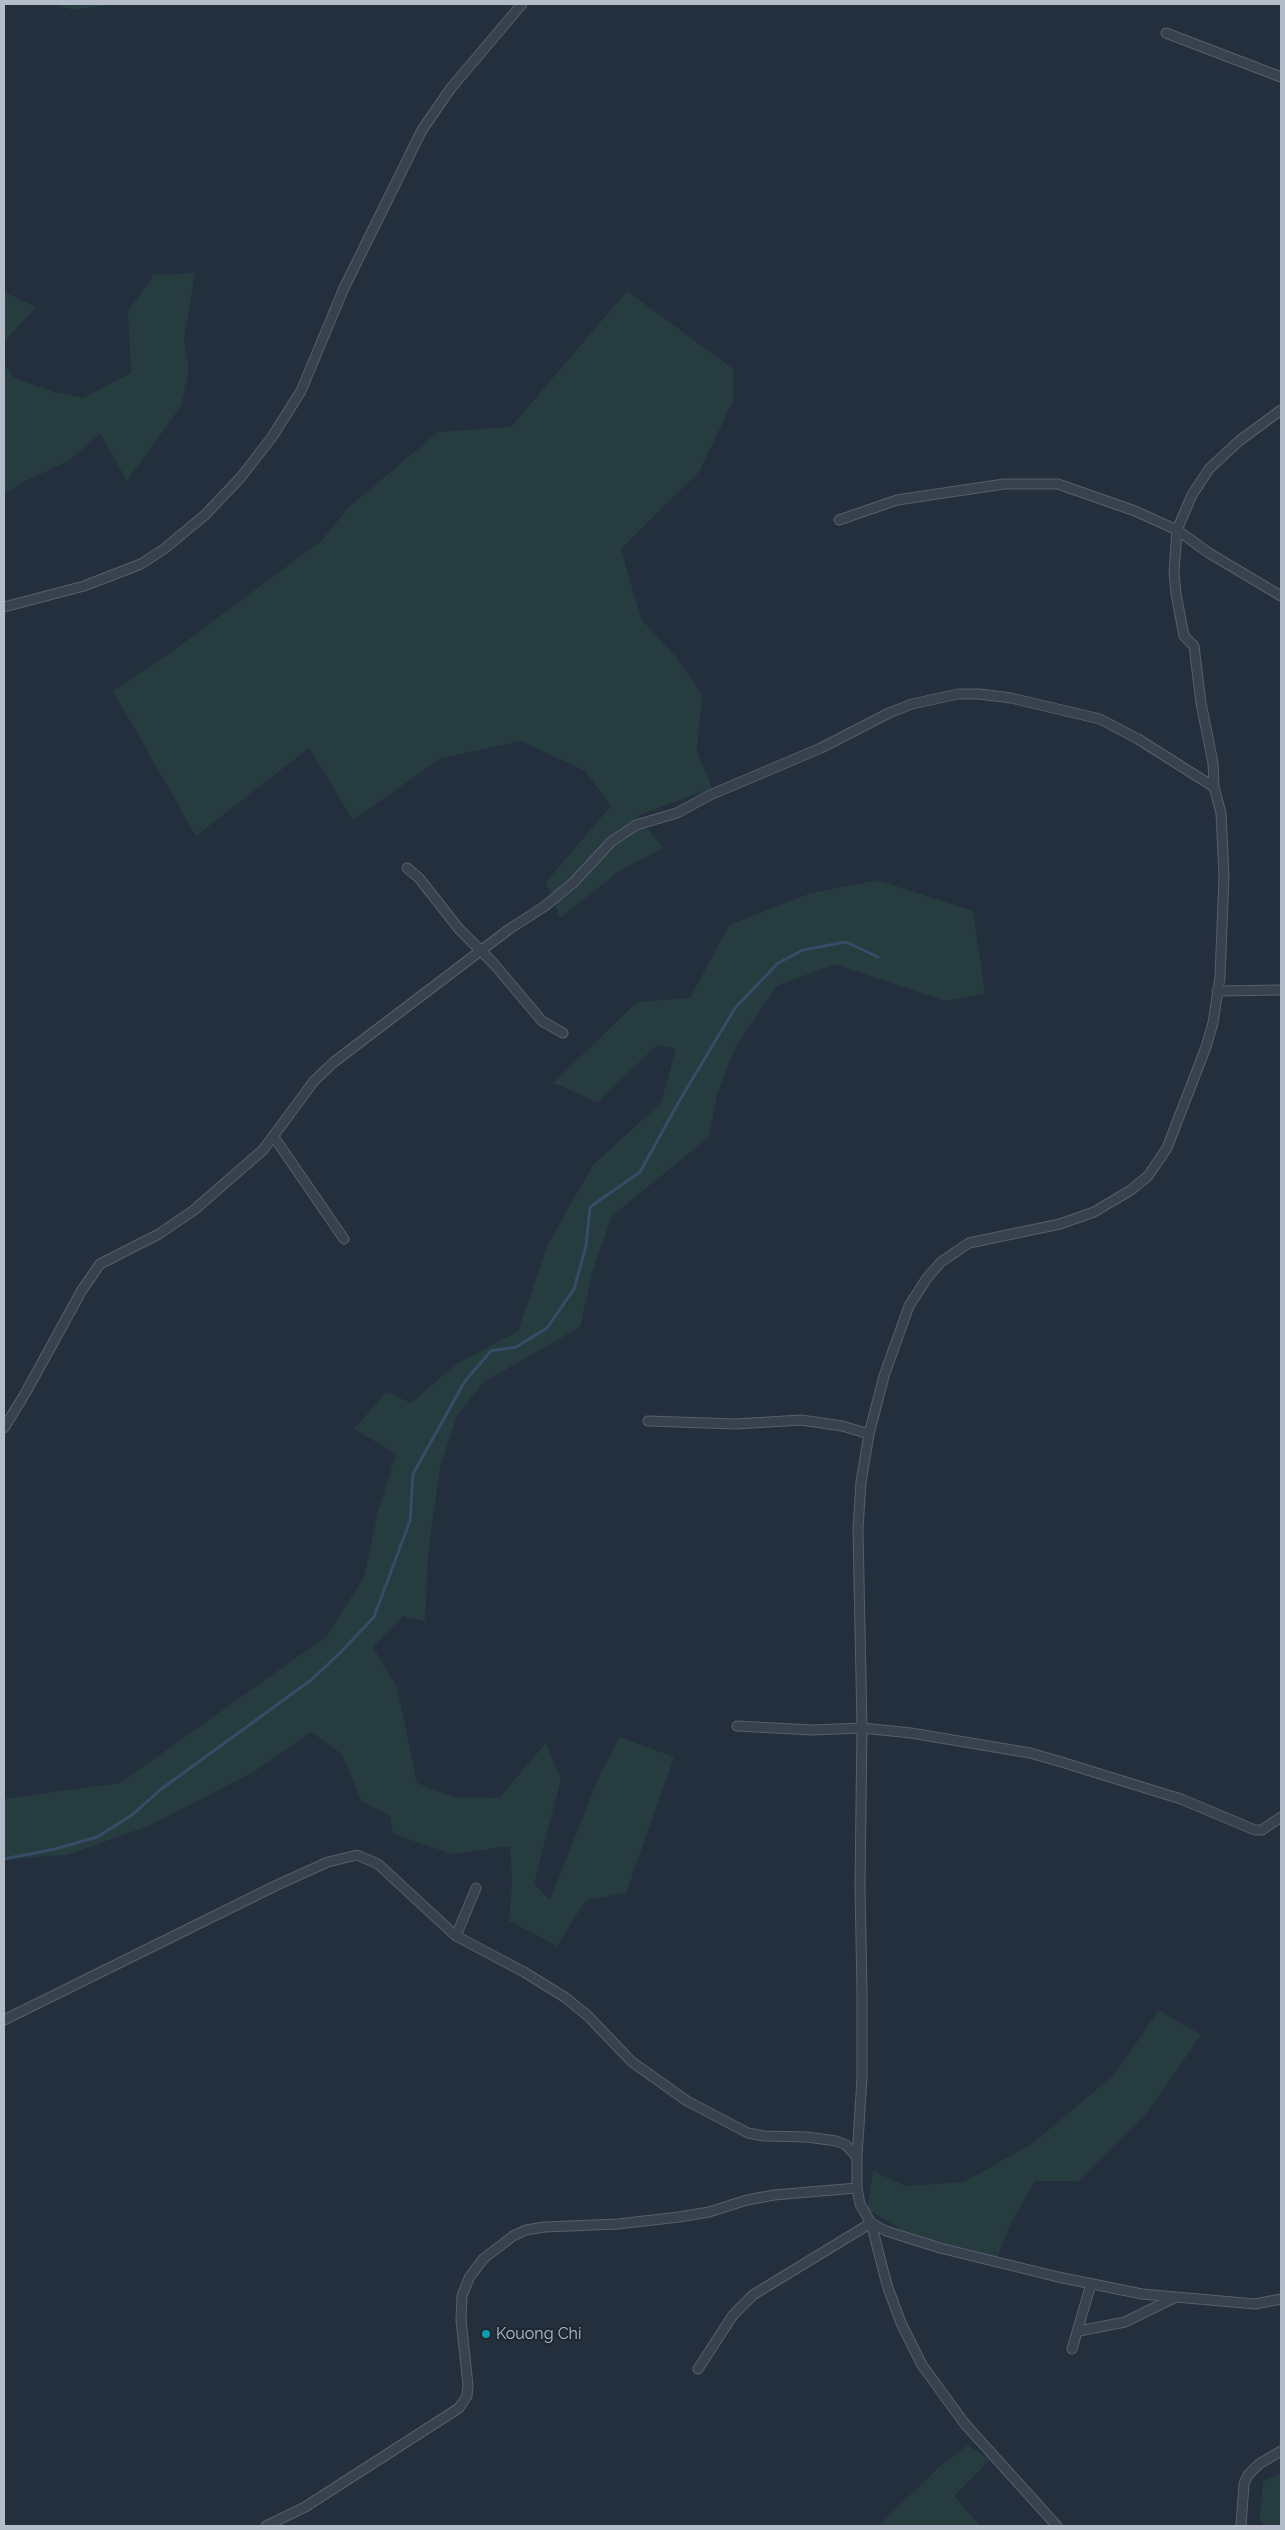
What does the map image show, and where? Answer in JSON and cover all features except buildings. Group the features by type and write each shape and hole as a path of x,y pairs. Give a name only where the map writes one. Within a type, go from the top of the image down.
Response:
{"street":[{"path":"4,607 84,586 142,564 164,549 205,515 236,483 272,437 301,391 344,288 422,130 451,88 522,4"},
{"path":"1166,33 1281,77"},
{"path":"1057,2526 965,2424 922,2365 901,2323 887,2285 871,2223 860,2204 857,2188 857,2157 862,2069 860,1886 862,1728 858,1530 861,1482 869,1434 884,1376 909,1306 927,1278 941,1262 969,1243 1031,1231 1086,1215 1131,1190 1159,1162 1181,1115 1206,1048 1213,1023 1223,944 1224,876 1221,813 1214,787 1213,763 1200,703 1194,646 1184,636 1176,594 1174,572 1177,530 1192,495 1209,469 1239,441 1281,410"},
{"path":"839,520 897,500 1004,484 1058,484 1135,511 1177,530 1209,553 1281,596"},
{"path":"4,1428 26,1392 70,1309 96,1267 109,1258 159,1234 178,1222 244,1169 274,1137 320,1075 573,882 611,842 623,832 636,825 677,813 710,794 821,748 889,713 912,704 958,694 995,695 1100,720 1138,739 1214,787"},
{"path":"407,868 419,878 446,915 482,950 542,1020 563,1033"},
{"path":"1217,991 1281,990"},
{"path":"274,1137 344,1239"},
{"path":"648,1421 736,1424 801,1420 842,1426 869,1434"},
{"path":"738,1726 812,1730 862,1728 911,1732 1030,1753 1116,1777 1180,1799 1255,1830 1262,1830 1281,1817"},
{"path":"4,2020 268,1889 328,1862 347,1856 366,1857 378,1864 456,1936 491,1957 524,1972 566,1998 588,2016 632,2062 666,2088 708,2113 748,2133 764,2136 807,2137 836,2141 846,2145 857,2157"},
{"path":"456,1936 476,1888"},
{"path":"266,2526 305,2507 459,2408 466,2396 468,2384 461,2320 462,2296 469,2278 483,2259 512,2236 526,2230 545,2227 649,2221 689,2215 774,2194 857,2188"},
{"path":"871,2223 886,2231 940,2248 1091,2284 1142,2294 1255,2304 1281,2299"},
{"path":"698,2370 728,2322 753,2295 871,2223"},
{"path":"1072,2349 1079,2331 1091,2284"},
{"path":"1079,2331 1125,2322 1176,2297"},
{"path":"1240,2526 1244,2484 1248,2475 1259,2464 1281,2451"}],"green space":[{"path":"54,4 114,4 73,10"},
{"path":"195,273 184,340 189,370 181,406 127,481 100,433 70,460 19,484 4,495 4,363 14,378 54,392 83,398 131,373 128,311 154,275"},
{"path":"627,291 733,369 733,401 699,472 621,549 641,619 675,656 702,694 697,751 712,788 637,816 663,848 618,872 560,918 546,882 611,806 585,771 521,741 441,758 353,820 309,748 196,836 113,691 166,656 321,541 350,506 438,432 511,427"},
{"path":"4,292 36,307 4,342"},
{"path":"877,880 973,911 985,993 946,1001 835,964 777,986 736,1046 717,1095 709,1137 612,1216 593,1270 580,1327 484,1382 457,1415 440,1468 428,1554 425,1621 403,1616 373,1647 397,1687 417,1783 453,1797 499,1798 546,1743 561,1779 534,1884 550,1900 599,1776 620,1737 674,1757 626,1893 586,1900 557,1946 509,1921 512,1883 510,1846 452,1854 393,1834 390,1816 361,1801 342,1754 311,1732 252,1773 148,1826 67,1855 4,1859 4,1799 120,1783 327,1636 364,1577 377,1515 396,1454 354,1429 386,1392 411,1403 455,1365 518,1331 548,1244 593,1165 661,1103 676,1049 657,1045 598,1102 553,1083 637,1002 690,998 729,925 811,893"},
{"path":"1159,2010 1201,2035 1146,2114 1078,2181 1035,2181 1010,2225 996,2261 918,2240 867,2209 873,2171 906,2186 964,2182 1033,2143 1114,2075"},
{"path":"968,2445 990,2460 954,2496 980,2526 878,2526 939,2467"},
{"path":"1281,2473 1281,2526 1266,2526 1260,2520 1263,2481"}],"waterway":[{"path":"4,1859 55,1849 97,1837 132,1815 160,1790 311,1680 340,1653 374,1617 410,1521 413,1474 465,1381 491,1351 516,1347 547,1328 574,1289 586,1246 590,1207 640,1172 681,1098 735,1008 778,963 803,950 846,942 878,957"}],"place":[{"name":"Kouong Chi","path":"486,2334"}]}
